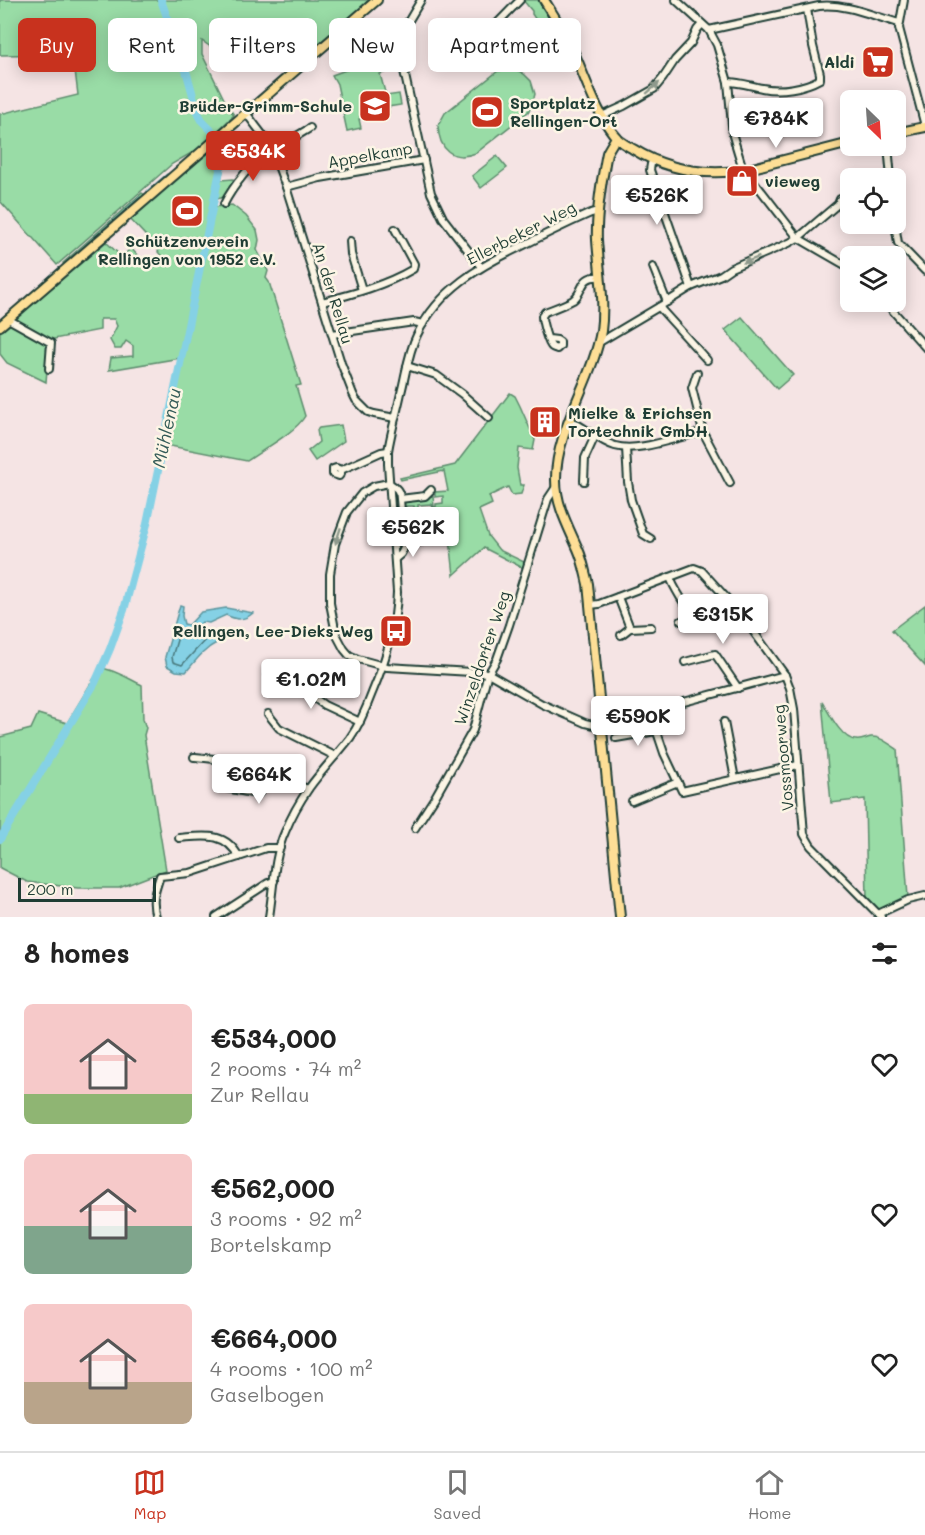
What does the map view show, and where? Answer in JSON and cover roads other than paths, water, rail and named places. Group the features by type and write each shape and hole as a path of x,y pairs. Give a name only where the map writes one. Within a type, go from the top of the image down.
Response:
{"main road":[{"path":"0,326 377,0"},
{"path":"544,0 565,34 602,116 616,137 622,143 654,160 678,168 702,172 727,172 745,170 840,146"},
{"path":"906,131 925,126"},
{"path":"616,137 608,151 598,211 597,237 602,318 598,343 556,465 556,487 561,511 583,563 588,584 620,917"}],"street":[{"path":"421,0 408,22 400,52 431,193 443,218 481,267"},
{"path":"502,18 520,0"},
{"path":"676,0 709,30 717,45 728,82 733,136 740,163 798,238 840,262"},
{"path":"904,0 899,28 925,126"},
{"path":"709,30 819,6 838,6 899,23"},
{"path":"728,82 776,90 812,83 820,79 807,9"},
{"path":"602,116 654,89 675,60 691,43 702,24"},
{"name":"An der Rellau","path":"246,113 272,150 348,382 356,400 368,412 395,418"},
{"path":"224,204 234,185 268,152 310,128"},
{"name":"Appelkamp","path":"286,187 320,177 424,160"},
{"path":"654,160 650,170 691,287"},
{"path":"598,343 691,287 798,238 838,204 840,199"},
{"name":"Ellerbeker Weg","path":"269,917 280,848 286,830 308,789 350,738 360,722 384,666 390,643 397,592 388,451 407,366 416,338 436,304 481,267 572,221 598,211"},
{"path":"322,302 397,278 413,269 414,264 395,229"},
{"path":"897,234 898,243 925,270"},
{"path":"350,241 351,254 362,290"},
{"path":"653,267 667,302"},
{"path":"549,339 544,329 542,316 545,312 575,298 583,283 588,279 601,277"},
{"path":"659,307 707,360"},
{"path":"894,312 925,347"},
{"path":"8,319 51,343 49,369"},
{"path":"332,334 414,322 423,324"},
{"path":"407,366 436,375 489,417"},
{"path":"697,373 692,388 703,432 730,483"},
{"path":"570,421 606,442 626,448 703,432"},
{"path":"584,481 585,458 595,436"},
{"path":"626,448 628,482 632,500 643,534 651,539"},
{"path":"341,470 388,451"},
{"path":"395,559 403,551 404,543 399,493 389,483 367,489 351,504 343,519 333,554 330,603 336,634 349,655 384,666 488,673 542,704 585,723 602,727"},
{"name":"Winzeldorfer Weg","path":"415,828 473,730 488,673 497,659 548,499 556,487"},
{"path":"400,499 425,496 431,490"},
{"path":"402,521 433,519 434,540 404,543"},
{"name":"Vossmoorweg","path":"590,605 599,604 694,568 702,571 740,613 785,675 794,709 804,834 810,846 879,916"},
{"path":"670,577 693,614 706,618 711,617"},
{"path":"618,597 630,628"},
{"path":"681,621 693,614"},
{"path":"621,635 630,628 651,627"},
{"path":"685,662 715,654 738,688"},
{"path":"268,674 280,673 324,705 360,722"},
{"path":"785,675 650,711 681,791 798,765"},
{"path":"268,714 279,728 335,756"},
{"path":"724,722 735,779"},
{"path":"616,738 656,731"},
{"path":"194,757 244,764 308,789"},
{"path":"226,788 252,794 259,793 272,774"},
{"path":"632,801 678,782"},
{"path":"179,838 215,837 226,840 233,846 239,857"},
{"path":"156,917 153,907 154,894 160,876 190,873 266,848 280,848"},
{"path":"216,917 274,881"},
{"path":"879,916 908,900 925,896"}],"water":[{"path":"180,605 183,606 184,624 189,625 201,612 226,608 253,613 243,618 237,619 226,615 209,623 202,622 197,627 219,636 218,642 204,651 186,672 176,671 167,666 165,657"}],"waterway":[{"name":"Mühlenau","path":"0,839 95,683 124,610 147,524 223,156 222,141 203,122 198,113 161,0"},
{"path":"147,191 167,174"},
{"path":"66,262 140,197"},
{"path":"14,319 104,243"},
{"path":"0,320 59,268"},
{"path":"0,331 10,322"}],"place":[{"name":"Aldi","path":"878,62"},
{"name":"Brüder-Grimm-Schule","path":"375,106"},
{"name":"Sportplatz Rellingen-Ort","path":"487,112"},
{"name":"vieweg","path":"742,181"},
{"name":"Schützenverein Rellingen von 1952 e.V.","path":"187,211"},
{"name":"Mielke & Erichsen Tortechnik GmbH","path":"545,422"},
{"name":"Rellingen, Lee-Dieks-Weg","path":"396,631"}]}
